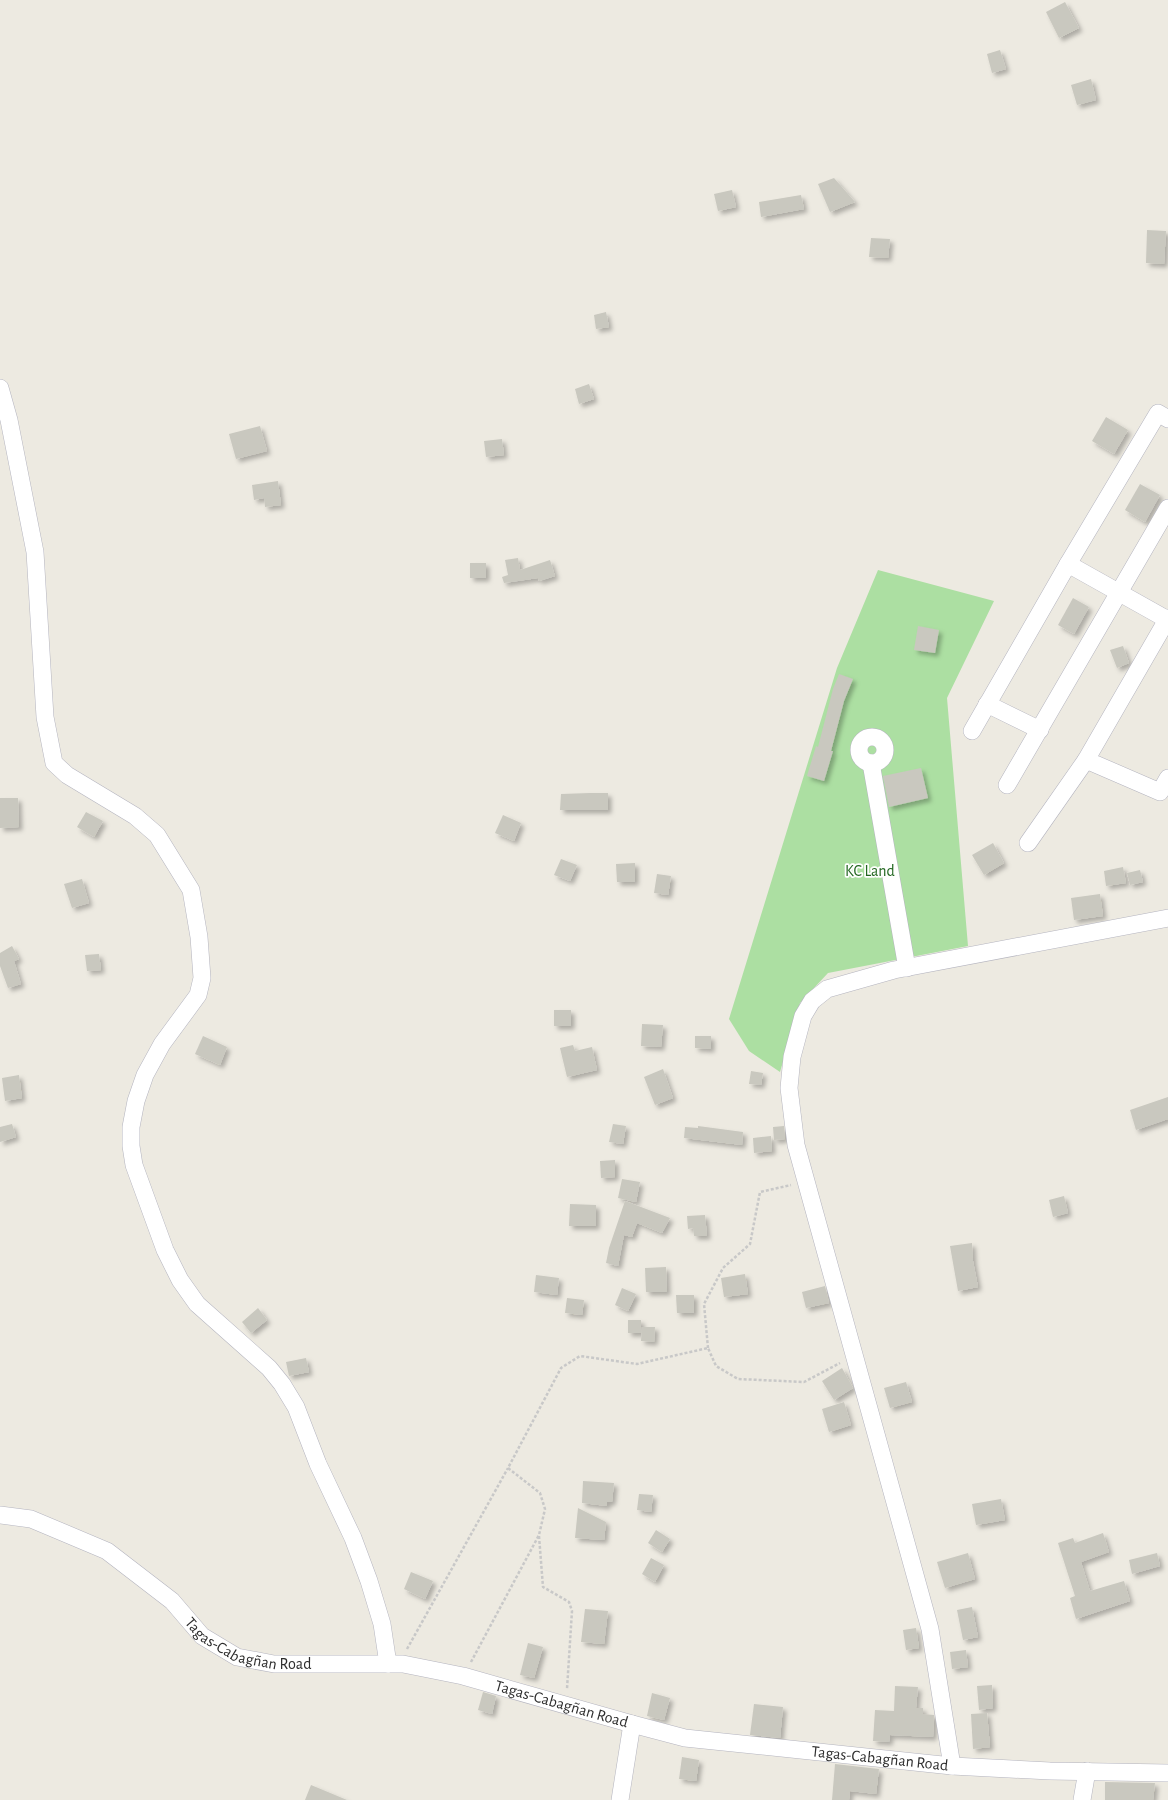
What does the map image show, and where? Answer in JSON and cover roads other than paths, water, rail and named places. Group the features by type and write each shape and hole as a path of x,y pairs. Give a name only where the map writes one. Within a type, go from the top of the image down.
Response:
{"street":[{"path":"0,388 9,420 35,552 45,718 54,763 67,775 135,816 157,835 191,890 199,937 202,978 198,995 162,1044 145,1075 136,1101 131,1127 131,1146 134,1165 165,1250 180,1280 197,1304 269,1368 282,1384 296,1407 318,1464 353,1538 369,1581 394,1664"},
{"path":"972,731 1068,564 1158,413 1168,419"},
{"path":"1007,785 1168,508"},
{"path":"1028,843 1086,760 1168,619 1119,594 1068,564"},
{"path":"987,704 1040,730"},
{"path":"1086,760 1160,792 1168,778"},
{"path":"871,763 907,968"},
{"path":"952,1766 930,1629 796,1145 789,1088 792,1057 803,1016 812,1001 827,989 907,968 1168,918"},
{"name":"Tagas-Cabagñan Road","path":"0,1515 31,1519 107,1551 172,1601 202,1636 237,1658 274,1664 394,1664 463,1676 685,1738 952,1766 1050,1771 1168,1773"},
{"path":"620,1800 632,1724"},
{"path":"1082,1800 1087,1771"}],"park label":[{"name":"KC Land","path":"870,871"}]}
